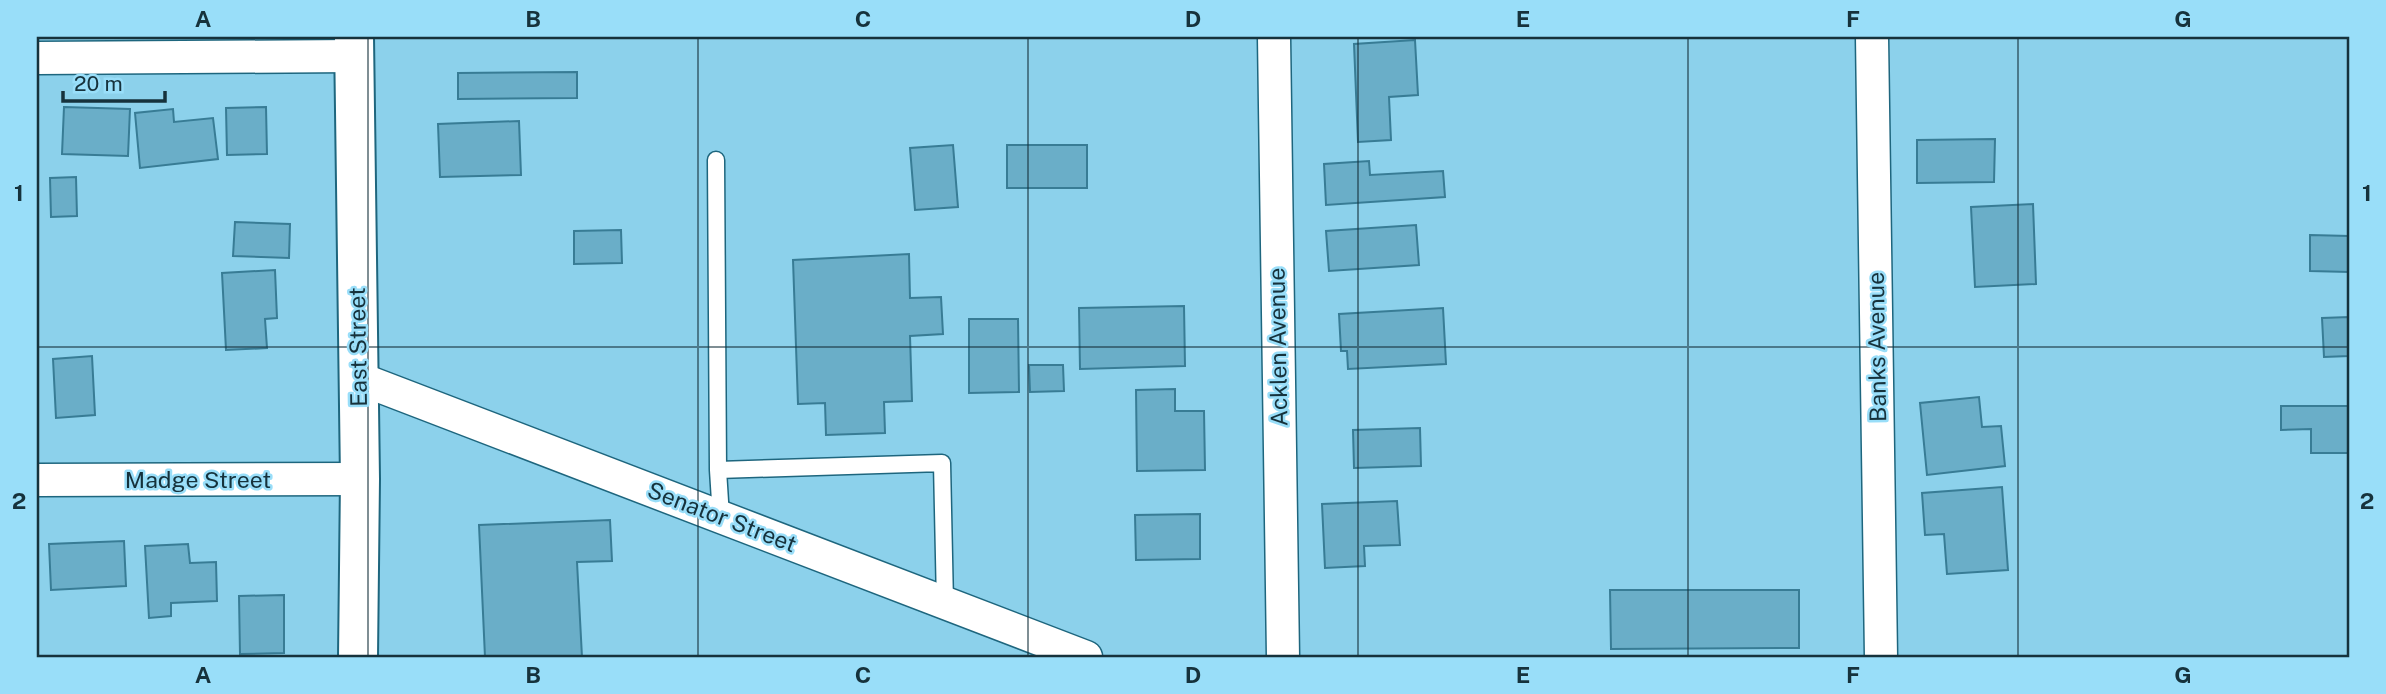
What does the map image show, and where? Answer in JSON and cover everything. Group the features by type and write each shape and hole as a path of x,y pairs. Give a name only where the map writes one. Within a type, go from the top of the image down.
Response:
{"street":[{"name":"Acklen Avenue","path":"1274,37 1283,657"},
{"name":"Banks Avenue","path":"1872,37 1881,657"},
{"path":"37,58 354,47"},
{"name":"East Street","path":"354,47 360,479 358,657"},
{"name":"Senator Street","path":"358,378 1086,657"},
{"name":"Madge Street","path":"37,480 360,479"}],"lane":[{"path":"716,160 718,470 721,517"},
{"path":"718,470 942,463 946,604"}],"building":[{"path":"1415,40 1418,95 1389,97 1391,140 1358,142 1354,44"},
{"path":"577,72 577,98 458,99 458,73"},
{"path":"64,107 130,109 128,156 62,154"},
{"path":"266,107 267,154 227,155 226,108"},
{"path":"173,109 174,122 213,118 218,159 140,168 135,113"},
{"path":"519,121 521,175 440,177 438,124"},
{"path":"1995,139 1994,182 1917,183 1917,140"},
{"path":"953,145 958,207 915,210 910,148"},
{"path":"1007,145 1087,145 1087,188 1007,188"},
{"path":"1369,161 1370,175 1443,171 1445,197 1326,205 1324,164"},
{"path":"76,177 77,216 51,217 50,178"},
{"path":"2033,204 2036,284 1975,287 1971,207"},
{"path":"235,222 290,224 289,258 233,256"},
{"path":"1416,225 1419,265 1329,271 1326,231"},
{"path":"621,230 622,263 574,264 574,231"},
{"path":"2310,235 2349,236 2349,272 2310,271"},
{"path":"909,254 910,298 941,297 943,334 910,336 912,401 884,402 885,433 826,435 825,403 798,404 793,260"},
{"path":"275,270 277,318 265,319 267,348 226,350 222,273"},
{"path":"1184,306 1185,366 1080,369 1079,308"},
{"path":"1443,308 1446,364 1348,369 1347,351 1341,351 1339,314"},
{"path":"2349,317 2349,356 2324,357 2322,318"},
{"path":"969,319 1018,319 1019,392 969,393"},
{"path":"92,356 95,415 56,418 53,359"},
{"path":"1029,365 1063,365 1064,391 1030,392"},
{"path":"1175,389 1175,411 1204,411 1205,470 1137,471 1136,390"},
{"path":"1979,397 1982,427 2001,426 2005,466 1927,475 1920,403"},
{"path":"2281,406 2349,406 2349,453 2311,453 2311,429 2281,430"},
{"path":"1420,428 1421,466 1354,468 1353,430"},
{"path":"2002,487 2008,570 1947,574 1944,534 1925,535 1922,493"},
{"path":"1397,501 1400,545 1364,546 1365,566 1325,568 1322,504"},
{"path":"1200,514 1200,559 1136,560 1135,515"},
{"path":"610,520 612,561 577,562 582,657 485,657 479,525"},
{"path":"124,541 126,586 51,590 49,544"},
{"path":"188,544 190,563 216,562 217,601 171,603 171,616 149,618 145,546"},
{"path":"1610,590 1799,590 1799,648 1611,649"},
{"path":"284,595 284,653 240,654 239,596"}]}
